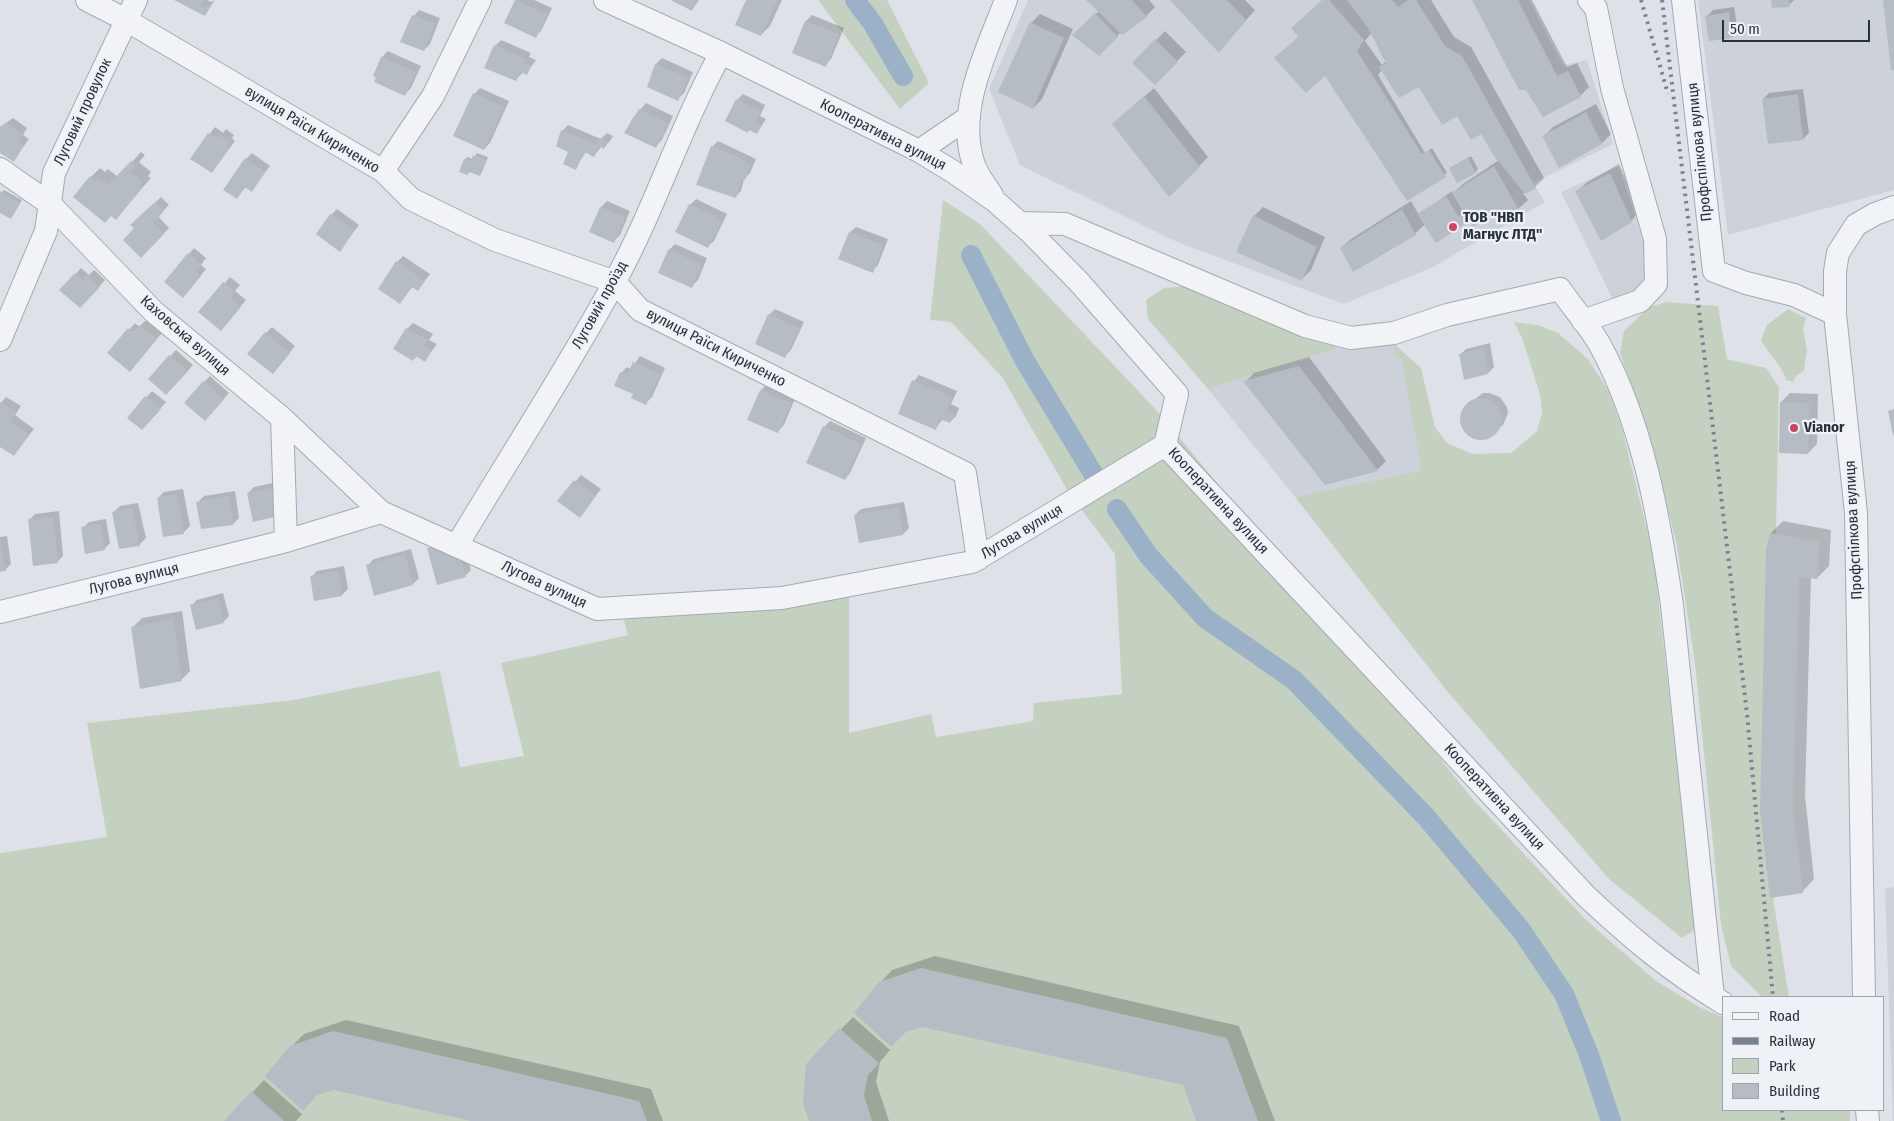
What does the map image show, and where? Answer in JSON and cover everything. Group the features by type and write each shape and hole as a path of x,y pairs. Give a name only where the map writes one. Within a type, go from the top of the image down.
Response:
{"street":[{"name":"вулиця Раїси Кириченко","path":"87,0 131,10 383,171 411,199 495,240 615,282 640,310 965,473 978,559"},
{"path":"383,171 433,96 480,0"},
{"name":"Кооперативна вулиця","path":"605,0 721,54 919,151 995,201 1079,282 1177,394 1165,445 1586,896 1636,943 1686,981 1718,1000"},
{"path":"995,201 974,166 968,141 969,117 974,87 1006,0"},
{"path":"1582,321 1640,301 1656,284 1655,240 1612,88 1596,8 1589,0"},
{"name":"Профспілкова вулиця","path":"1683,0 1714,270 1746,283 1794,295 1835,314 1856,512 1864,996"},
{"name":"Луговий провулок","path":"0,340 46,232 54,173 131,10"},
{"name":"Луговий проїзд","path":"457,545 615,282 665,175 697,97 721,54"},
{"path":"919,151 969,117"},
{"name":"Каховська вулиця","path":"0,169 50,204 154,312 282,418 381,512"},
{"path":"1835,314 1835,272 1838,253 1845,239 1856,225 1875,214 1894,207"},
{"path":"1019,223 1065,224 1305,326 1351,338 1394,333 1447,315 1560,289 1600,345 1634,424 1663,541 1718,1000"},
{"path":"282,418 286,541"},
{"name":"Лугова вулиця","path":"0,612 286,541 381,512 597,609 782,598 972,562 1165,445"}],"shaded area":[{"path":"1028,0 1529,0 1563,65 1587,60 1613,144 1533,183 1545,202 1433,267 1344,304 1177,242 1020,165 989,89"},
{"path":"1698,0 1894,0 1894,190 1728,235"},
{"path":"1619,166 1648,256 1644,286 1624,298 1612,298 1561,192"},
{"path":"1393,343 1401,358 1421,470 1295,497 1208,389 1339,348 1374,348"},
{"path":"1894,887 1894,1121 1893,1121 1885,889"}],"green space":[{"path":"818,0 887,0 929,83 900,109"},
{"path":"943,200 980,224 1162,416 1364,662 1470,796 1585,919 1656,981 1701,1008 1722,1017 1722,1111 1850,1111 1850,1121 0,1121 0,853 107,837 87,723 294,700 440,671 460,767 524,756 501,663 628,635 622,613 849,592 849,733 931,714 936,737 1033,721 1034,703 1122,694 1115,554 1069,493 1002,377 951,322 930,320"},
{"path":"1188,286 1339,348 1208,389 1148,319 1146,300 1164,288"},
{"path":"1667,302 1718,306 1727,359 1766,368 1779,387 1776,534 1771,549 1766,815 1774,904 1789,996 1761,996 1731,966 1721,925 1695,663 1676,541 1649,436 1620,353 1624,331 1649,307"},
{"path":"1788,309 1806,318 1803,329 1807,350 1804,371 1796,376 1793,382 1786,380 1781,369 1761,340 1767,325"},
{"path":"1514,322 1538,325 1558,333 1588,359 1608,390 1622,428 1654,558 1695,930 1682,938 1609,879 1447,691 1295,497 1421,470 1401,358 1396,359 1393,343 1421,368 1435,427 1447,443 1472,454 1511,453 1537,431 1542,413 1540,394 1522,338"}],"building":[{"path":"174,0 204,0 201,6 205,8 207,5 210,6 205,16"},
{"path":"515,0 547,14 536,38 504,23"},
{"path":"671,0 697,0 692,11"},
{"path":"746,0 777,0 761,36 735,25"},
{"path":"1086,0 1132,0 1147,17 1122,35"},
{"path":"1170,0 1227,0 1246,20 1219,53"},
{"path":"1322,0 1329,0 1364,40 1357,51 1422,154 1429,150 1446,177 1407,201 1325,76 1306,93 1274,58 1298,37 1291,28"},
{"path":"1347,0 1392,0 1398,7 1408,0 1416,0 1445,46 1462,56 1536,188 1525,194 1494,156 1481,134 1471,140 1457,116 1442,125 1419,87 1399,98 1379,67 1386,63 1368,28"},
{"path":"1472,0 1518,0 1557,76 1568,71 1581,97 1543,117 1526,90 1519,90"},
{"path":"1771,0 1789,0 1790,7 1772,8"},
{"path":"1883,0 1894,0 1894,70 1891,70"},
{"path":"1729,12 1733,38 1709,41 1705,16"},
{"path":"1095,13 1118,37 1099,56 1072,35"},
{"path":"412,15 435,24 424,51 400,42"},
{"path":"805,21 839,34 826,67 792,53"},
{"path":"1030,22 1064,38 1033,109 998,92"},
{"path":"1155,39 1178,62 1155,85 1132,63"},
{"path":"494,45 526,59 524,64 531,66 527,75 520,72 516,81 484,68"},
{"path":"381,57 416,72 405,96 374,82 376,77 373,76"},
{"path":"655,64 688,78 678,101 647,87"},
{"path":"473,93 504,107 484,150 453,136"},
{"path":"1798,94 1803,140 1768,144 1762,99"},
{"path":"1144,96 1200,167 1169,197 1112,124"},
{"path":"736,99 760,111 755,122 761,125 757,134 749,130 748,133 725,121"},
{"path":"639,109 668,123 656,148 624,133"},
{"path":"1586,112 1602,144 1559,168 1542,136"},
{"path":"6,123 22,134 18,141 24,145 14,162 0,153 0,127"},
{"path":"561,130 597,145 600,138 608,142 604,149 599,146 594,157 584,152 576,170 563,164 568,152 556,146"},
{"path":"208,133 217,139 220,135 230,141 227,145 230,147 212,173 190,159"},
{"path":"711,146 738,157 751,165 745,180 741,179 736,198 696,185"},
{"path":"473,155 486,160 480,176 469,172 468,175 459,172 464,159 471,162"},
{"path":"245,158 265,172 252,192 245,187 237,199 223,190"},
{"path":"1468,158 1476,173 1457,183 1449,168"},
{"path":"131,161 136,165 131,172 143,181 140,185 142,188 116,220 111,216 105,223 73,197 90,176 95,180 98,177 108,185"},
{"path":"1494,166 1519,210 1499,222 1494,214 1473,226 1470,221 1436,243 1417,214 1446,196 1458,216 1464,213 1452,193"},
{"path":"1610,173 1632,222 1601,241 1575,191"},
{"path":"0,191 20,203 11,219 0,213"},
{"path":"155,202 164,211 153,223 164,234 141,258 123,240 134,228 130,225"},
{"path":"689,204 722,220 708,248 675,232"},
{"path":"600,207 625,217 614,243 589,232"},
{"path":"1402,209 1416,235 1353,272 1340,248"},
{"path":"330,214 354,231 340,252 316,234"},
{"path":"1253,215 1317,247 1302,281 1236,252"},
{"path":"849,232 883,245 873,273 838,259"},
{"path":"668,250 702,264 692,288 658,273"},
{"path":"188,253 201,265 196,271 201,276 183,298 164,282"},
{"path":"396,261 425,281 418,291 412,287 400,304 378,289"},
{"path":"75,273 82,280 87,275 100,287 80,308 59,290"},
{"path":"223,282 235,292 230,298 241,307 221,331 198,312"},
{"path":"768,314 799,328 785,358 755,344"},
{"path":"139,325 157,339 130,372 107,353 128,328 133,332"},
{"path":"406,328 428,340 424,346 432,350 425,362 416,356 413,361 393,349"},
{"path":"265,332 290,353 273,374 247,354"},
{"path":"1484,348 1488,374 1464,380 1459,354"},
{"path":"169,355 188,371 166,395 148,379"},
{"path":"633,362 660,374 646,405 631,398 633,394 614,386 620,372 627,375"},
{"path":"1299,366 1378,471 1325,485 1243,381"},
{"path":"912,380 952,397 946,411 954,414 950,423 940,419 936,430 898,414"},
{"path":"203,381 224,399 205,421 184,403"},
{"path":"760,390 791,403 778,433 747,420"},
{"path":"145,396 161,409 142,430 127,418"},
{"path":"1481,398 1496,404 1502,419 1496,434 1481,440 1466,434 1460,419 1466,404"},
{"path":"0,402 16,412 10,422 29,435 14,456 0,447"},
{"name":"Vianor","path":"1780,402 1809,403 1808,454 1779,453"},
{"path":"1894,409 1894,435 1893,435 1888,411"},
{"path":"823,426 861,444 845,480 806,463"},
{"path":"574,480 596,496 580,518 557,501"},
{"path":"272,488 278,516 253,522 247,493"},
{"path":"177,494 184,534 163,537 157,498"},
{"path":"229,496 233,525 201,529 196,502"},
{"path":"899,507 903,535 859,543 854,515"},
{"path":"132,508 140,546 119,549 112,512"},
{"path":"53,517 58,563 33,566 28,519"},
{"path":"100,524 105,550 85,554 81,527"},
{"path":"1770,533 1819,542 1817,579 1799,577 1793,809 1803,893 1770,898 1760,810 1766,549"},
{"path":"0,541 6,571 0,572"},
{"path":"456,541 466,577 437,585 427,548"},
{"path":"405,554 413,585 374,596 366,565"},
{"path":"338,571 342,596 314,601 310,576"},
{"path":"218,598 224,623 196,630 190,605"},
{"path":"173,619 182,681 140,689 131,627"},
{"path":"921,968 1227,1038 1258,1121 1196,1121 1183,1085 922,1027 906,1032 891,1047 854,1013 879,982"},
{"path":"839,1028 879,1063 868,1075 864,1095 872,1121 809,1121 803,1104 806,1064"},
{"path":"333,1031 639,1101 647,1121 471,1121 334,1090 317,1095 303,1111 265,1076 290,1046"},
{"path":"251,1091 284,1121 224,1121"}],"waterway":[{"path":"855,0 873,24 903,76"},
{"path":"971,255 1025,361 1094,475"},
{"path":"1117,509 1148,555 1205,618 1294,680 1426,817 1521,930 1564,994 1589,1055 1611,1121"}],"railway":[{"path":"1641,0 1668,94"},
{"path":"1662,0 1747,714 1773,996"},
{"path":"1782,1111 1783,1121"}],"place":[{"name":"ТОВ \"НВП Магнус ЛТД\"","path":"1453,227"},
{"name":"Vianor","path":"1794,428"}]}
